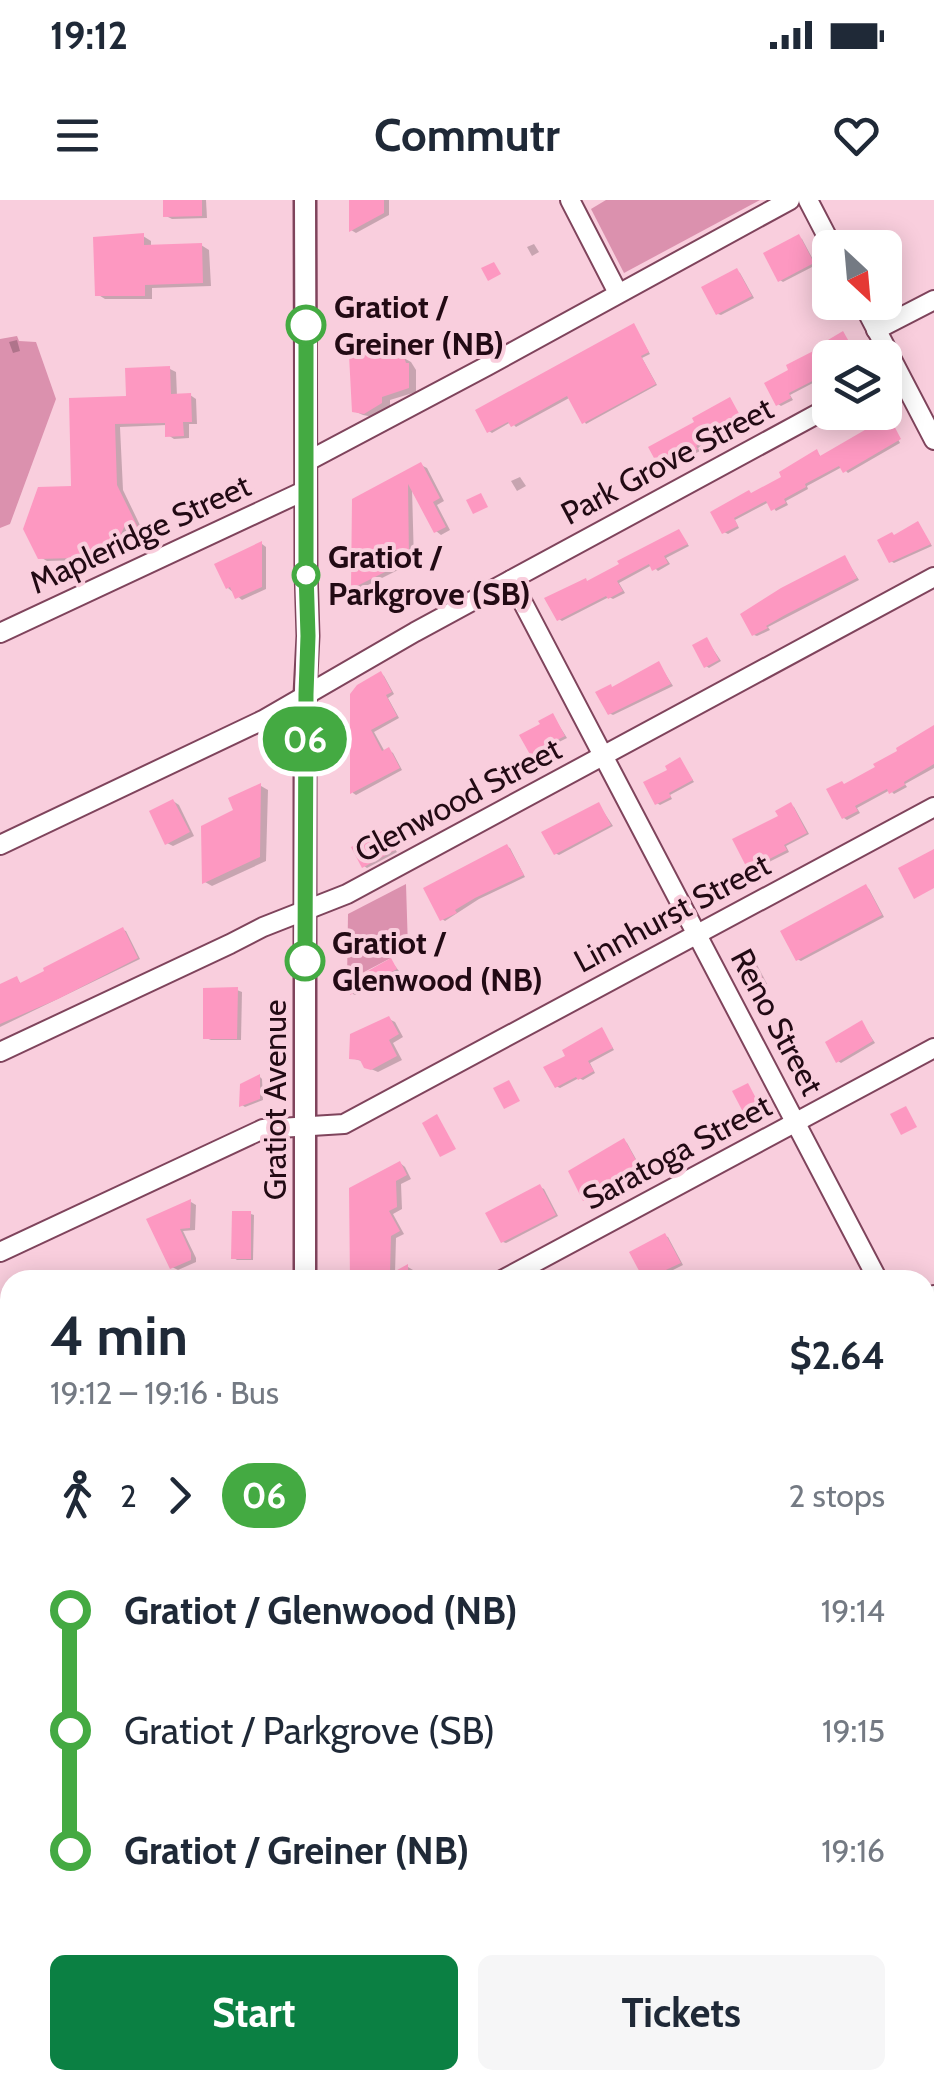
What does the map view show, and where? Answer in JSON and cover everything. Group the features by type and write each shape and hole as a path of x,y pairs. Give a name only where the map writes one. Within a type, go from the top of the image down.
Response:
{"main road":[{"name":"Gratiot Avenue","path":"305,200 305,1270"}],"street":[{"path":"570,200 618,293"},
{"path":"306,462 790,200"},
{"path":"808,200 824,230"},
{"path":"876,330 934,300"},
{"path":"871,320 879,340"},
{"path":"902,391 934,440"},
{"name":"Park Grove Street","path":"0,845 246,728 812,417"},
{"name":"Mapleridge Street","path":"0,633 306,490"},
{"name":"Glenwood Street","path":"0,1052 261,928 347,894 934,577"},
{"name":"Reno Street","path":"511,580 873,1270"},
{"name":"Linnhurst Street","path":"0,1252 263,1129 344,1124 934,807"},
{"name":"Saratoga Street","path":"521,1270 934,1048"}],"shaded area":[{"path":"606,200 760,200 624,273 591,209"},
{"path":"17,336 19,341 36,342 56,399 10,524 0,528 0,339"},
{"path":"406,884 408,949 347,981 348,914"}],"building":[{"path":"163,200 202,200 202,216 163,217"},
{"path":"349,200 384,200 384,213 349,232"},
{"path":"144,233 144,245 202,243 203,283 145,285 145,296 95,296 93,237"},
{"path":"799,234 812,264 778,282 763,253"},
{"path":"494,262 501,274 488,281 481,268"},
{"path":"737,268 752,296 716,315 701,287"},
{"path":"634,323 649,352 641,356 656,384 582,424 567,396 511,427 508,422 487,433 475,410"},
{"path":"843,331 848,340 828,340"},
{"path":"366,345 382,345 384,355 403,354 409,363 409,388 382,397 382,403 364,414 352,412 349,355"},
{"path":"812,352 812,381 789,393 791,398 776,406 764,383 788,370 786,365"},
{"path":"170,366 171,394 191,393 192,422 183,422 184,436 165,437 165,423 115,424 117,485 147,546 138,551 125,525 111,557 38,559 23,529 38,487 71,486 69,398 126,396 125,368"},
{"path":"730,397 742,419 660,469 648,447"},
{"path":"865,430 896,430 901,439 843,473 839,466 805,484 806,487 784,499 786,503 771,511 766,501 734,518 738,526 722,534 710,512 781,477 779,472 817,449 820,456"},
{"path":"421,462 440,498 433,502 446,527 434,533 408,484 409,560 351,589 352,499"},
{"path":"481,493 488,507 473,514 466,500"},
{"path":"918,521 931,544 889,563 877,540"},
{"path":"679,529 688,544 664,556 668,563 652,571 649,564 617,581 623,591 557,621 544,598 586,578 587,581"},
{"path":"262,541 262,587 235,599 214,564"},
{"path":"845,555 857,578 752,636 740,614"},
{"path":"707,637 719,660 704,668 692,645"},
{"path":"659,661 671,684 608,715 595,692"},
{"path":"381,671 392,692 386,695 397,716 371,730 382,751 389,747 400,768 350,794 350,694 357,685"},
{"path":"553,713 565,736 532,758 519,735"},
{"path":"934,725 934,764 889,794 887,789 855,806 858,811 842,819 826,789 875,767 873,764"},
{"path":"680,757 693,780 655,805 643,782 667,770 665,766"},
{"path":"261,783 260,857 202,884 201,826 233,810 228,798"},
{"path":"173,799 190,832 165,845 149,811"},
{"path":"599,802 611,825 554,855 541,832"},
{"path":"791,802 807,833 784,845 787,850 748,870 732,839 778,816 775,811"},
{"path":"384,830 395,850 362,868 351,847"},
{"path":"507,844 524,875 475,898 440,921 423,888"},
{"path":"934,849 934,888 914,899 898,868"},
{"path":"866,884 882,915 796,961 780,931"},
{"path":"123,927 138,958 0,1024 0,984 17,976 20,983"},
{"path":"749,952 765,983 749,991 733,960"},
{"path":"391,958 397,969 350,995 350,981"},
{"path":"238,987 237,1039 203,1039 203,988"},
{"path":"389,1016 399,1034 389,1040 397,1056 371,1070 364,1068 360,1060 349,1059 350,1034"},
{"path":"862,1020 873,1041 836,1063 825,1042"},
{"path":"602,1027 613,1048 588,1061 594,1071 555,1088 543,1067 565,1056 562,1050"},
{"path":"801,1055 812,1076 797,1084 786,1063"},
{"path":"260,1074 260,1099 239,1107 240,1084"},
{"path":"509,1080 520,1101 504,1109 493,1088"},
{"path":"748,1083 759,1104 743,1112 732,1091"},
{"path":"906,1106 917,1127 901,1135 890,1114"},
{"path":"437,1114 456,1149 440,1157 422,1123"},
{"path":"624,1138 640,1168 583,1201 568,1171"},
{"path":"400,1161 407,1175 396,1181 397,1207 389,1211 400,1231 391,1236 390,1270 350,1270 349,1188"},
{"path":"540,1184 556,1215 501,1243 485,1213"},
{"path":"191,1199 190,1228 180,1229 191,1260 170,1269 146,1219"},
{"path":"232,1211 251,1211 251,1259 231,1259"},
{"path":"665,1233 681,1263 666,1270 639,1270 629,1252"}],"bus line":[{"name":"06","path":"305,961 306,325"}],"place":[{"name":"Gratiot / Greiner (NB)","path":"306,325"},
{"name":"Gratiot / Parkgrove (SB)","path":"306,575"},
{"name":"Gratiot / Glenwood (NB)","path":"305,961"}]}
